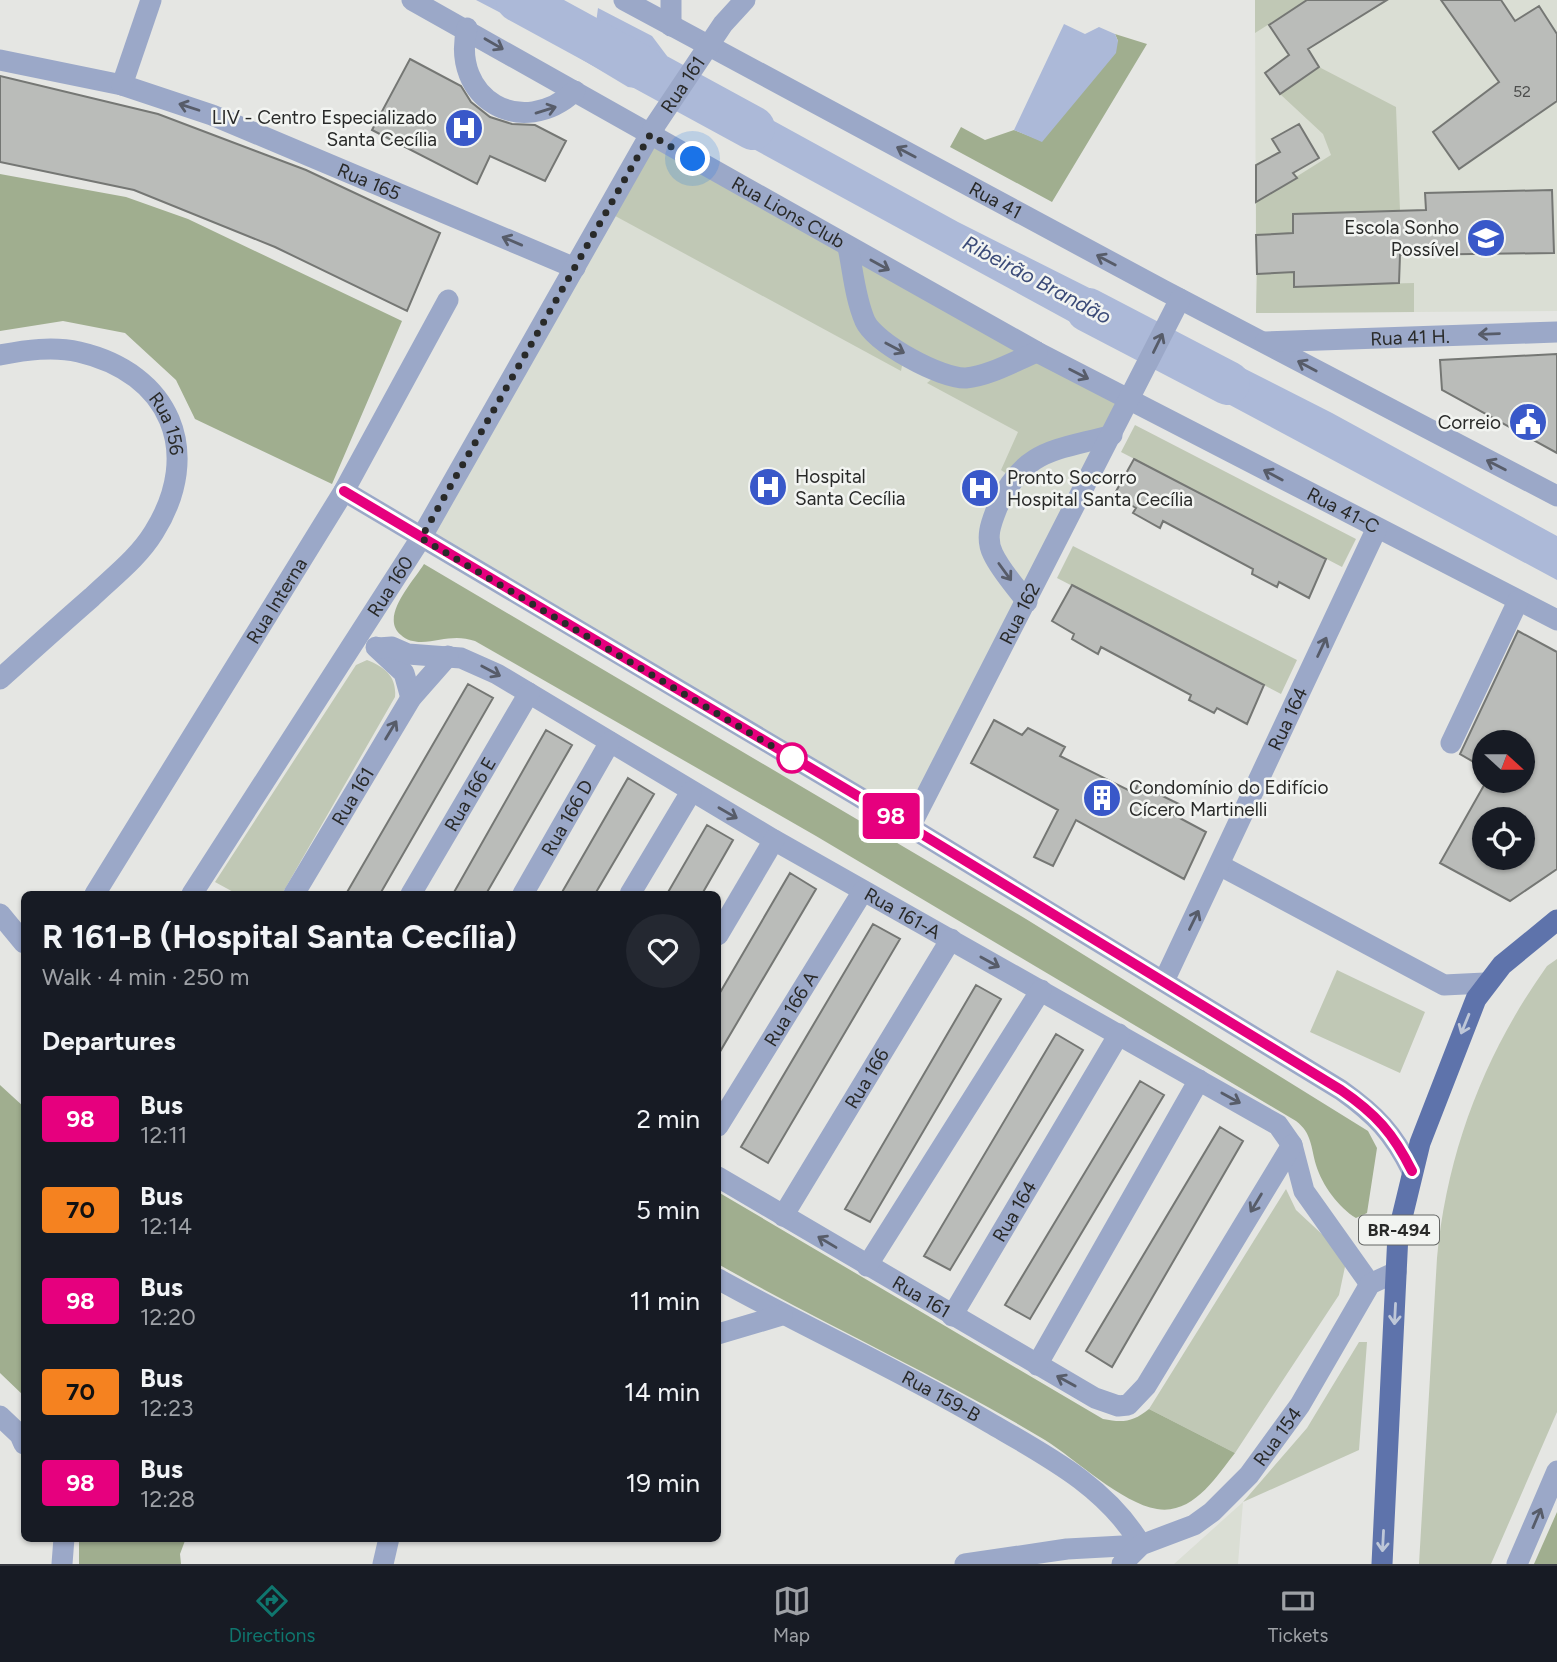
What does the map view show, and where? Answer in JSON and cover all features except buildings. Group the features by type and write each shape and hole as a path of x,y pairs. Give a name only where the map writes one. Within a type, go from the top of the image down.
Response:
{"main road":[{"path":"1547,931 1557,920"},
{"name":"BR-494","path":"1382,1564 1396,1272 1400,1223 1412,1171 1457,1044 1485,983 1547,931"}],"street":[{"path":"122,85 151,0"},
{"name":"Rua Lions Club","path":"412,0 467,28 575,91 653,129 848,247 1037,352 1130,400"},
{"name":"Rua 41","path":"624,0 704,47 1176,307 1262,342 1557,496"},
{"path":"671,0 671,26"},
{"name":"Rua 161","path":"653,129 704,47 745,0"},
{"path":"467,28 463,46 468,77 489,100 516,113 530,114 560,105 575,91"},
{"name":"Rua 165","path":"0,60 122,85 223,119 575,268"},
{"name":"Rua 160","path":"194,891 361,636 421,538 653,129"},
{"path":"848,247 865,321 872,333 888,345 956,377 983,373 1037,352"},
{"name":"Rua Interna","path":"97,891 344,491 448,300"},
{"name":"Rua 162","path":"910,827 1176,307"},
{"name":"Rua 41 H.","path":"1262,342 1557,332"},
{"name":"Rua 156","path":"0,355 34,349 77,352 106,360 136,377 161,400 175,437 177,466 169,501 155,530 136,557 0,679"},
{"name":"Rua 41-C","path":"1130,400 1377,530 1557,620"},
{"path":"1027,602 992,554 989,539 992,520 1007,485 1020,468 1038,456 1112,435"},
{"path":"344,491 910,827 1357,1101 1395,1137 1412,1171"},
{"name":"Rua 164","path":"1164,981 1221,866 1377,530"},
{"path":"1451,743 1518,601"},
{"name":"Rua 161-A","path":"361,636 378,648 392,647 408,654 448,656 479,665 774,840 1278,1125 1292,1145 1304,1191 1370,1284"},
{"path":"378,648 404,673 411,698"},
{"name":"Rua 161","path":"296,891 411,698 448,656"},
{"name":"Rua 166 E","path":"413,891 529,694"},
{"name":"Rua 166 D","path":"525,891 610,742"},
{"path":"632,891 691,792"},
{"path":"721,930 774,840"},
{"path":"1221,866 1444,985 1485,983"},
{"name":"Rua 166 A","path":"721,1121 863,891"},
{"path":"0,914 21,938"},
{"name":"Rua 166","path":"783,1216 951,939"},
{"path":"867,1266 1041,990"},
{"name":"Rua 164","path":"952,1316 1119,1034"},
{"path":"1037,1365 1199,1080"},
{"name":"Rua 161","path":"721,1179 1037,1365 1107,1403 1128,1405 1146,1386 1292,1145"},
{"path":"1370,1284 1396,1272"},
{"name":"Rua 159-B","path":"721,1281 782,1315 916,1382 1060,1465 1100,1494 1126,1518 1142,1545"},
{"name":"Rua 154","path":"1122,1564 1142,1545 1194,1525 1213,1512 1249,1475 1300,1405 1370,1284"},
{"path":"721,1333 782,1315"},
{"path":"0,1416 21,1437"},
{"path":"1517,1564 1557,1471"},
{"path":"62,1564 64,1542"},
{"path":"383,1564 388,1542"},
{"path":"965,1564 1004,1562 1067,1549 1142,1545"}],"shaded area":[{"path":"1255,0 1557,0 1557,311 1256,313"},
{"name":"Hospital Santa Cecília","path":"606,211 1130,400 910,827 421,538"},
{"path":"1243,1502 1238,1564 1174,1564"}],"green space":[{"path":"1255,0 1307,0 1255,33"},
{"path":"1115,34 1147,44 1052,202 950,147 961,127 985,140 1014,130 1042,141 1118,41"},
{"path":"1319,67 1396,107 1400,211 1293,214 1293,233 1256,235 1256,202 1331,155 1323,134 1280,94"},
{"path":"650,135 1130,400 1112,435 1007,474 1001,470 1018,432 927,383 939,373 904,355 901,371 606,211"},
{"path":"0,174 126,197 188,219 402,321 332,484 195,419 176,380 125,333 63,321 0,331"},
{"path":"1294,272 1295,286 1414,283 1414,312 1256,313 1257,274"},
{"path":"1135,425 1356,539 1342,567 1121,452"},
{"path":"1073,546 1297,660 1281,694 1057,578"},
{"path":"424,564 1026,919 1368,1131 1377,1148 1367,1213 1356,1218 1332,1195 1319,1173 1308,1136 1296,1121 816,836 475,641 454,638 418,642 403,637 395,628 396,609"},
{"path":"367,660 379,666 392,678 395,697 284,891 232,891 215,882 356,665"},
{"path":"1557,959 1557,1412 1491,1564 1419,1564 1437,1258 1450,1179 1472,1104 1505,1033 1547,966"},
{"path":"1337,970 1425,1012 1400,1073 1310,1032"},
{"path":"0,1085 21,1104 21,1393 0,1373"},
{"path":"1286,1189 1296,1210 1339,1250 1346,1262 1339,1295 1235,1453 1149,1409"},
{"path":"721,1194 1103,1419 1128,1420 1149,1409 1235,1453 1202,1492 1182,1506 1157,1509 1143,1505 1114,1490 1058,1448 1005,1417 721,1266"},
{"path":"1359,1342 1367,1342 1359,1450 1243,1502 1307,1428"},
{"path":"1557,1512 1557,1564 1534,1564"},
{"path":"79,1542 184,1542 180,1554 181,1564 79,1564"}],"water":[{"path":"476,0 558,0 596,23 598,8 652,36 667,56 650,90 628,87 528,27"},
{"path":"1064,24 1085,34 1099,27 1115,34 1118,41 1116,53 1042,142 1014,130"},
{"path":"708,85 958,222 1149,318 1131,355 691,115"},
{"path":"1184,338 1332,413 1557,536 1557,580 1168,372"}],"waterway":[{"name":"Ribeirão Brandão","path":"518,0 753,128"},
{"name":"Ribeirão Brandão","path":"1088,310 1228,383"}],"bus line":[{"name":"98","path":"344,491 910,827 1341,1090 1371,1113 1395,1137 1412,1171"}],"place":[{"name":"LIV - Centro Especializado Santa Cecília","path":"464,128"},
{"name":"Escola Sonho Possível","path":"1486,238"},
{"name":"Correio","path":"1528,422"},
{"name":"Hospital Santa Cecília","path":"768,487"},
{"name":"Pronto Socorro Hospital Santa Cecília","path":"980,488"},
{"name":"Condomínio do Edifício Cícero Martinelli","path":"1102,798"}],"route":[{"path":"693,159 650,135 421,538 792,758"}]}
